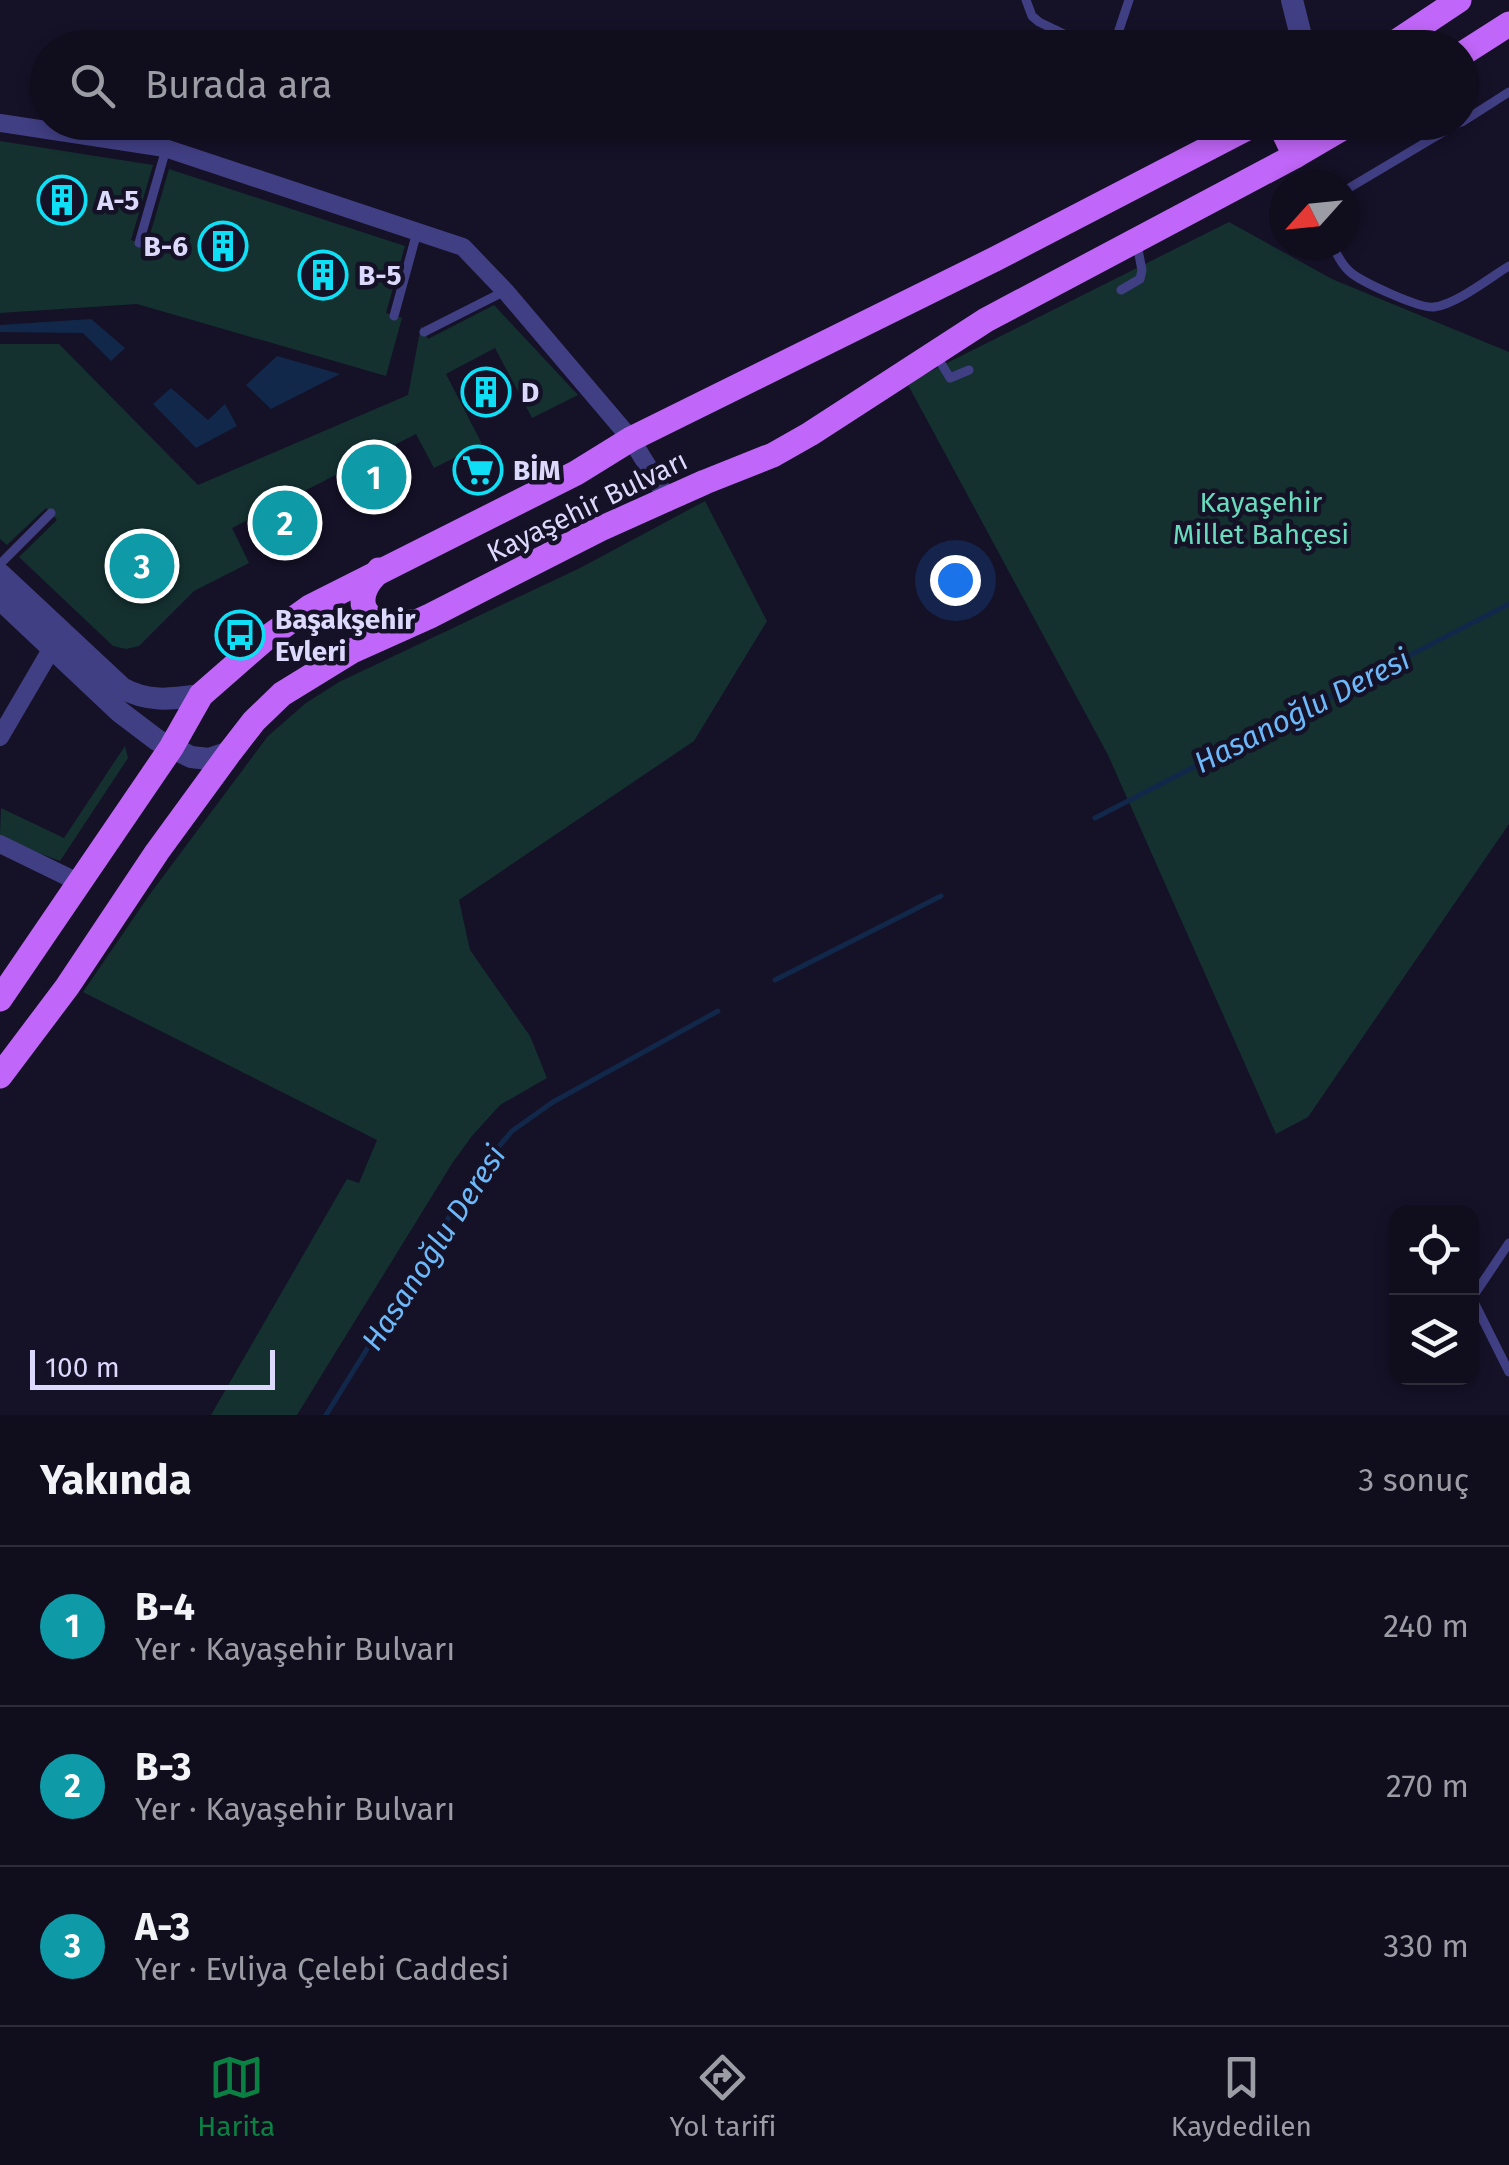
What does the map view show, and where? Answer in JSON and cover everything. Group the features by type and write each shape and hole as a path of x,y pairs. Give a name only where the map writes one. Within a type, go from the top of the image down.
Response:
{"main road":[{"path":"1413,30 1459,0"},
{"path":"1479,43 1509,24"},
{"name":"Kayaşehir Bulvarı","path":"0,999 171,748 201,696 289,620 379,570 576,473 631,440 1224,140"},
{"path":"1287,140 1295,156"},
{"name":"Kayaşehir Bulvarı","path":"0,1076 67,987 156,852 254,721 282,694 352,652 600,528 773,454 986,320 1323,140"},
{"path":"379,570 366,586 364,600 372,618 390,626 430,616"}],"street":[{"path":"1292,0 1301,30"},
{"path":"0,122 30,127"},
{"path":"111,140 166,149 463,247 631,440 668,499"},
{"path":"0,574 122,688 155,700 201,696"},
{"path":"0,599 120,712 171,748 191,757 209,759 230,752"},
{"path":"0,737 52,648"},
{"path":"0,844 78,882"}],"lane":[{"path":"1026,0 1032,16 1055,30"},
{"path":"1119,30 1130,0"},
{"path":"1479,111 1509,92"},
{"path":"1359,182 1430,140"},
{"path":"139,243 166,149"},
{"path":"394,316 418,232"},
{"path":"1121,290 1140,279 1136,240"},
{"path":"1342,260 1352,274 1426,307 1451,301 1509,266"},
{"path":"424,332 505,291"},
{"path":"935,352 950,378 970,370"},
{"path":"0,564 51,514"},
{"path":"1509,1243 1472,1298 1509,1372"},
{"path":"1502,1359 1509,1348"}],"green space":[{"path":"0,141 153,165 131,240 147,245 169,169 405,246 386,313 402,318 386,376 137,304 0,313"},
{"name":"Kayaşehir Millet Bahçesi","path":"1229,222 1269,244 1269,260 1298,260 1332,279 1509,352 1509,824 1308,1117 1276,1134 1108,755 907,383"},
{"path":"494,305 578,395 532,418 495,348 446,374 482,444 434,468 416,434 232,528 249,563 194,591 139,646 113,646 19,557 57,520 46,508 7,545 0,539 0,344 59,344 198,485 408,395 421,326 428,339"},
{"path":"705,501 767,621 694,741 459,900 470,950 530,1036 547,1078 500,1105 472,1136 297,1415 211,1415 347,1179 359,1183 377,1140 83,992 150,894 268,736 306,703 339,682 580,568"},
{"path":"125,746 128,758 60,861 0,835 1,808 64,838"}],"water":[{"path":"91,319 125,348 111,361 83,333 0,332 0,325"},
{"path":"277,356 340,374 271,409 246,385"},
{"path":"171,388 208,420 225,404 237,426 196,448 153,404"}],"waterway":[{"name":"Hasanoğlu Deresi","path":"1095,818 1509,604"},
{"name":"Hasanoğlu Deresi","path":"775,980 941,896"},
{"name":"Hasanoğlu Deresi","path":"326,1415 477,1172 512,1131 553,1102 718,1011"}],"place":[{"name":"A-5","path":"62,200"},
{"name":"B-6","path":"223,246"},
{"name":"B-5","path":"323,275"},
{"name":"D","path":"486,392"},
{"name":"BİM","path":"478,470"},
{"name":"B-4","path":"374,477"},
{"name":"B-3","path":"285,523"},
{"name":"A-3","path":"142,566"},
{"name":"Başakşehir Evleri","path":"240,635"}]}
